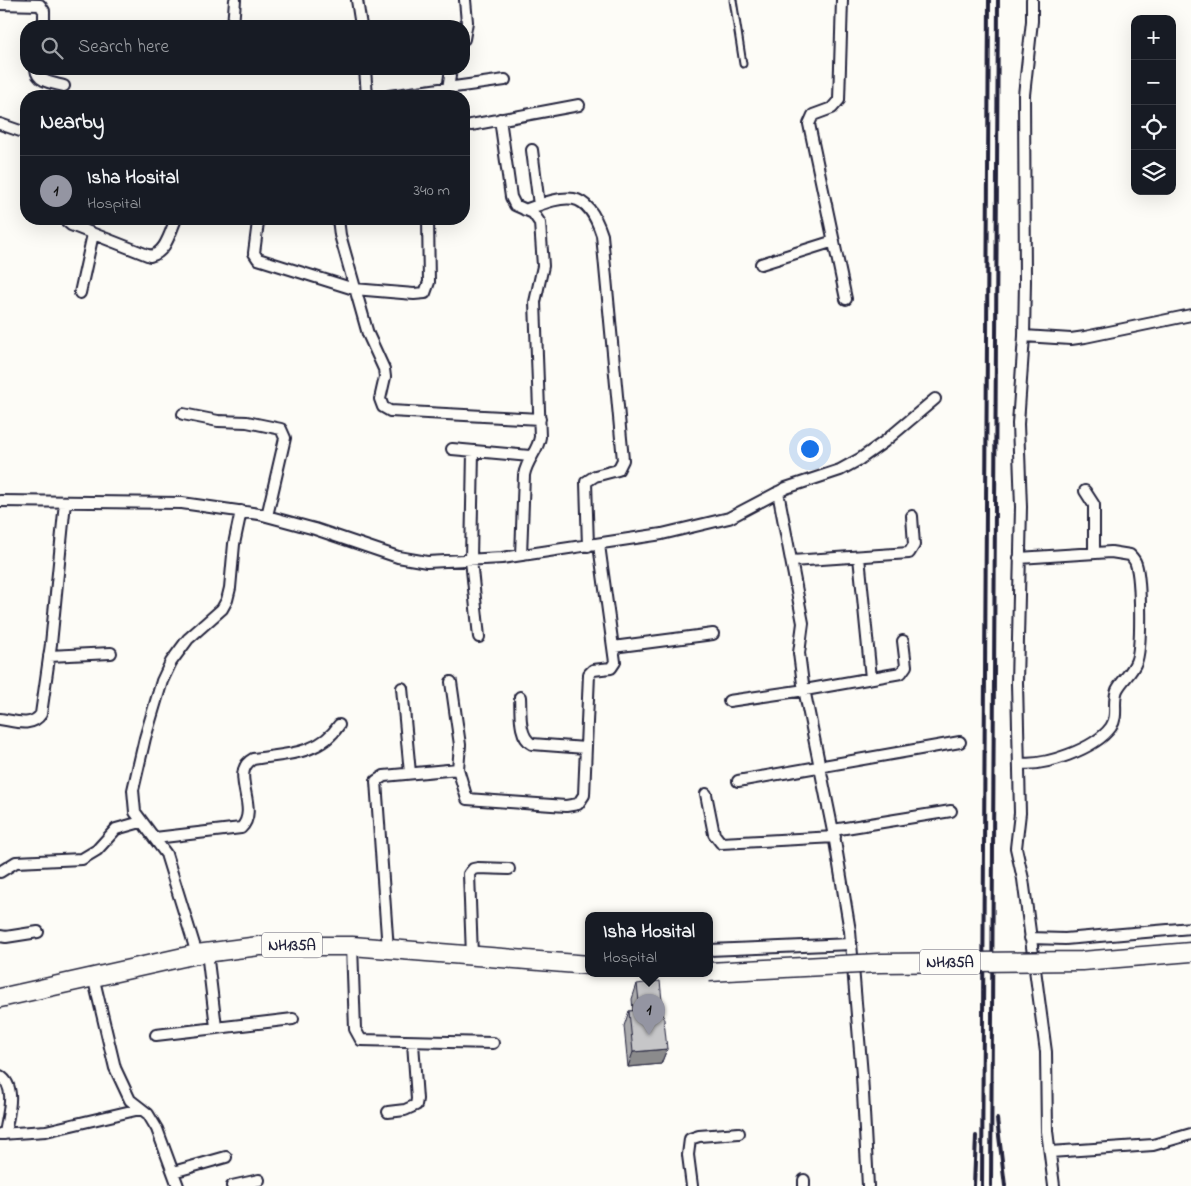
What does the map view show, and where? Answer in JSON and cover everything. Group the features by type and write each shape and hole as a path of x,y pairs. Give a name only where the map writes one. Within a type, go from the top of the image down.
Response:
{"highway":[{"name":"NH135A","path":"0,998 202,953 267,946 352,946 585,965"},
{"name":"NH135A","path":"713,972 879,963 1082,961 1191,952"}],"street":[{"path":"233,20 235,0"},
{"path":"357,0 360,20"},
{"path":"465,0 467,20"},
{"path":"842,0 839,100 832,108 813,115 809,124 846,299"},
{"path":"1032,0 1032,21 1024,94 1024,336 1018,424 1020,507 1017,674 1020,813 1016,848 1046,1052 1047,1131 1054,1186"},
{"path":"0,4 40,5 44,11 44,20"},
{"path":"38,75 42,79 64,86"},
{"path":"365,75 367,90"},
{"path":"448,89 450,75"},
{"path":"440,90 505,80"},
{"path":"471,125 579,104"},
{"path":"500,119 511,197 515,205 533,213 540,223 543,260 535,302 540,418 539,445 530,456 524,475 521,501 521,555"},
{"path":"0,124 20,131"},
{"path":"532,150 539,205"},
{"path":"451,682 460,745 458,769 465,796 471,800 572,806 578,804 584,795 589,674 593,670 608,669 614,665 613,646 594,546 586,482 595,476 618,470 623,460 602,235 590,208 578,199 558,200 525,210"},
{"path":"71,225 150,256 159,253 163,248 173,225"},
{"path":"258,225 254,253 258,259 354,288 414,294 425,293 430,282 428,225"},
{"path":"339,225 354,288 371,343 384,369 385,377 380,399 383,407 390,411 417,413 540,418"},
{"path":"80,293 94,234"},
{"path":"761,264 834,241"},
{"path":"1024,336 1071,339 1191,315"},
{"path":"0,501 182,503 268,516 315,529 398,557 427,562 521,555 594,546 729,518 778,492 840,470 860,459 884,442 935,398"},
{"path":"183,414 218,421 247,422 281,429 284,438 268,516"},
{"path":"452,449 530,456"},
{"path":"473,451 471,560 479,637"},
{"path":"1085,491 1094,504 1094,553"},
{"path":"778,492 803,623 799,653 834,833 851,944 862,1075 868,1186"},
{"path":"0,719 27,723 38,718 41,714 66,502"},
{"path":"216,1027 202,953 166,854 135,812 133,790 145,738 162,681 171,662 188,639 222,608 227,600 241,512"},
{"path":"792,561 859,558 909,553 914,545 912,516"},
{"path":"1018,763 1031,765 1054,760 1101,737 1115,721 1116,692 1136,664 1140,638 1137,566 1134,559 1123,552 1019,558"},
{"path":"859,558 871,678"},
{"path":"613,646 713,634"},
{"path":"729,701 896,674 904,670 903,641"},
{"path":"49,656 111,653"},
{"path":"402,688 410,773"},
{"path":"520,697 523,733 528,742 532,744 585,748"},
{"path":"155,838 241,828 248,817 243,770 247,762 253,759 311,750 329,739 340,725"},
{"path":"738,781 960,742"},
{"path":"388,950 376,781 384,776 458,769"},
{"path":"706,794 714,834 721,843 834,833 951,811"},
{"path":"0,872 16,862 82,859 97,850 116,829 141,822"},
{"path":"472,956 469,874 478,868 509,869"},
{"path":"1030,938 1065,938 1191,928"},
{"path":"0,936 6,937 38,932"},
{"path":"713,950 851,944"},
{"path":"352,946 355,1028 357,1036 361,1040 368,1042 493,1043"},
{"path":"93,976 115,1068 130,1100 148,1114 157,1128 178,1186"},
{"path":"156,1036 216,1027 293,1019"},
{"path":"388,1112 405,1110 416,1105 418,1099 413,1042"},
{"path":"0,1076 6,1080 10,1091 3,1134 46,1131 140,1109"},
{"path":"692,1186 688,1155 690,1139 699,1136 739,1133"},
{"path":"1050,1152 1153,1145 1191,1134"},
{"path":"173,1172 226,1157"},
{"path":"232,1186 259,1180"}],"lane":[{"path":"734,0 743,64"}],"building":[{"path":"660,981 667,1049 633,1052 629,1011 640,1010 637,984"}],"railway":[{"path":"982,1186 989,0"},
{"path":"991,1186 998,0"},
{"path":"997,1119 1005,1186"},
{"path":"974,1186 976,1136"}],"place":[{"name":"Isha Hosital","path":"649,1035"}]}
